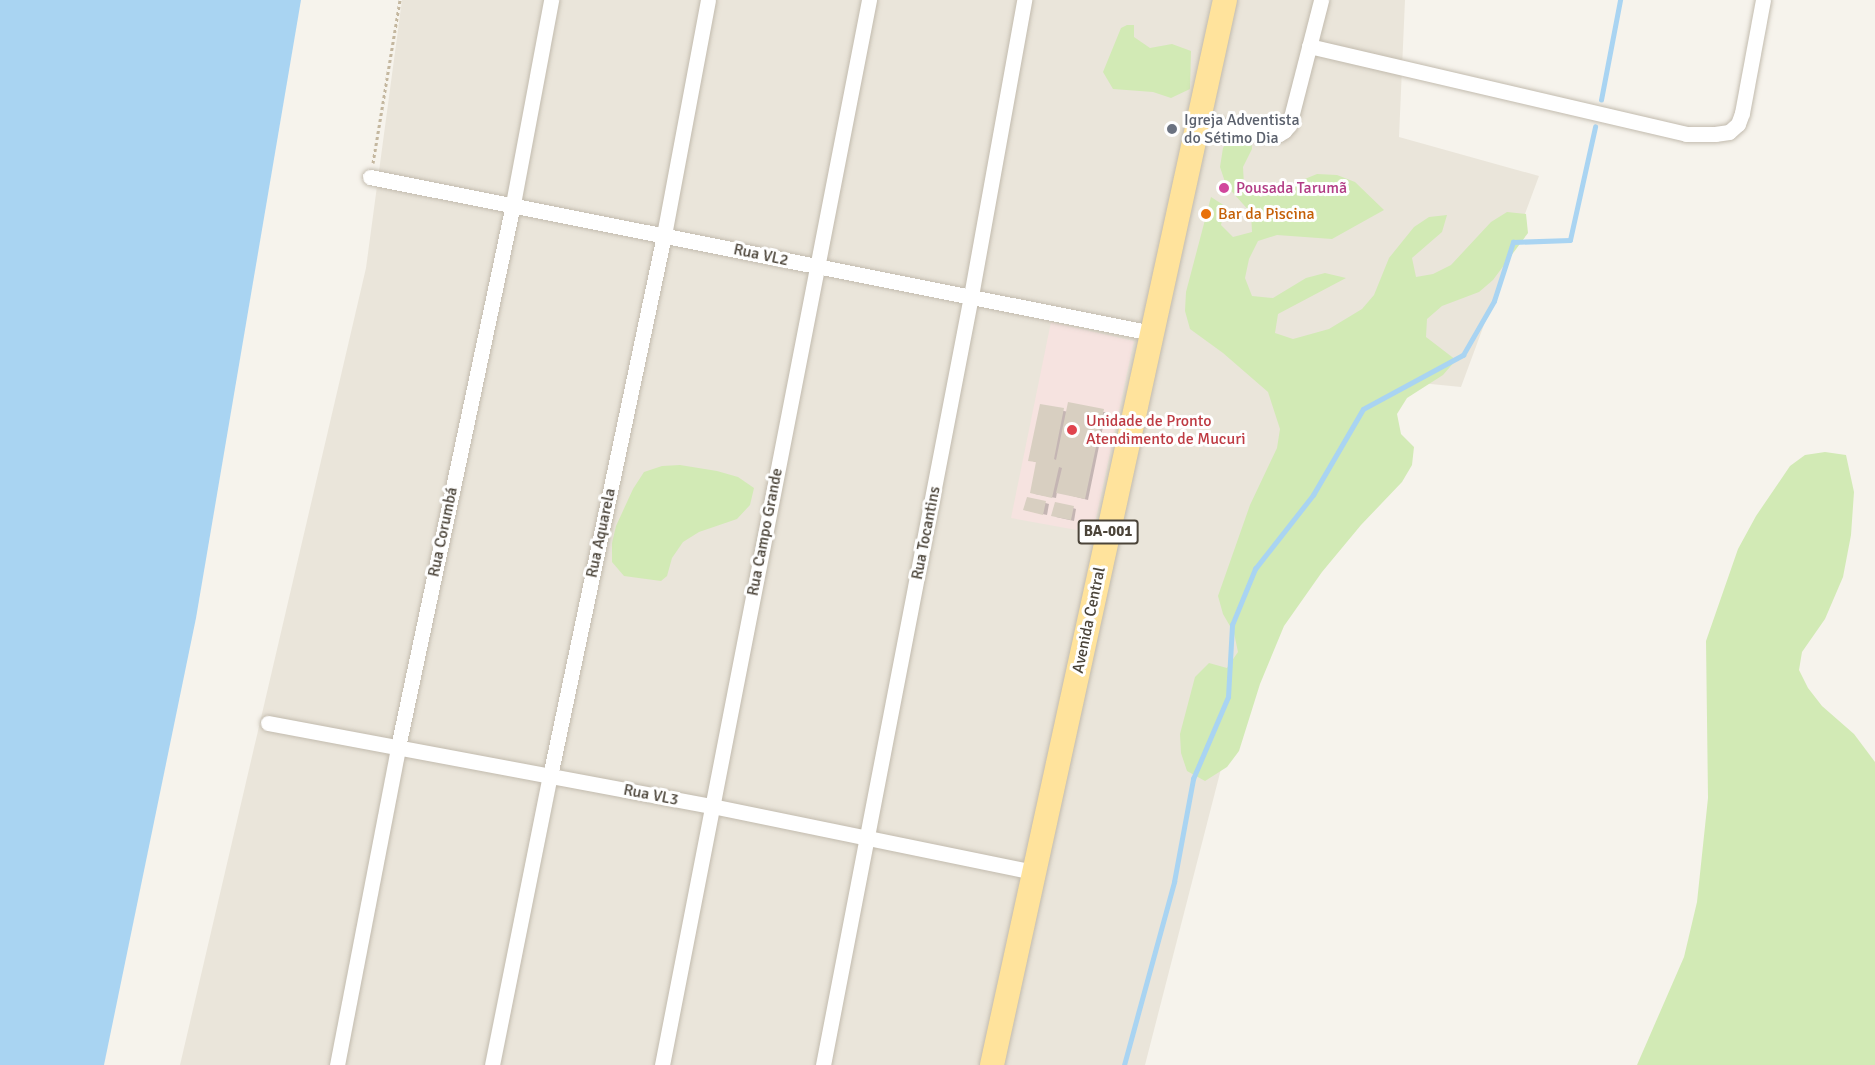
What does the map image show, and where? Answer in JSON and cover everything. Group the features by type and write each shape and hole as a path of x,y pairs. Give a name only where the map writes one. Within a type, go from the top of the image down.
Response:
{"main road":[{"name":"Avenida Central","path":"992,1065 1225,0"}],"street":[{"name":"Rua Corumbá","path":"337,1065 398,747 513,204 551,0"},
{"name":"Rua Aquarela","path":"492,1065 550,776 664,235 708,0"},
{"name":"Rua Campo Grande","path":"662,1065 869,0"},
{"name":"Rua Tocantins","path":"823,1065 971,296 1024,0"},
{"path":"1199,121 1261,134 1279,134 1284,131 1289,125 1321,0"},
{"path":"1309,46 1675,132 1715,134 1729,132 1738,124 1742,113 1763,0"},
{"name":"Rua VL2","path":"370,177 1152,333"},
{"name":"Rua VL3","path":"268,723 868,837 1034,872"}],"path":[{"path":"370,177 400,0"}],"shaded area":[{"path":"402,0 1405,0 1399,137 1539,176 1461,387 1371,378 1221,769 1145,1065 180,1065 366,268"},
{"name":"Unidade de Pronto Atendimento de Mucuri","path":"1051,322 1134,341 1093,533 1011,518"}],"green space":[{"path":"1134,25 1134,37 1150,48 1172,44 1191,51 1190,89 1171,98 1153,92 1113,89 1103,72 1121,28"},
{"path":"1251,131 1252,149 1243,167 1244,185 1261,197 1317,174 1337,175 1355,182 1384,210 1332,239 1277,235 1258,241 1249,259 1245,278 1252,296 1273,298 1306,278 1325,273 1346,278 1278,314 1275,333 1293,339 1329,329 1362,309 1374,295 1389,258 1414,227 1429,217 1447,215 1442,232 1412,258 1416,277 1433,274 1451,265 1491,222 1507,212 1526,214 1528,233 1493,280 1479,292 1442,306 1427,319 1426,337 1456,360 1443,375 1407,398 1397,414 1401,434 1414,447 1412,465 1402,482 1361,525 1322,572 1284,626 1260,684 1239,751 1227,767 1205,781 1187,771 1181,753 1180,734 1195,677 1209,663 1227,668 1238,652 1234,633 1223,614 1218,596 1250,505 1277,448 1280,429 1268,392 1223,353 1190,329 1185,311 1186,292 1211,197 1225,206 1221,225 1233,237 1252,232 1251,213 1226,185 1220,167 1223,148 1233,132"},
{"path":"1825,452 1846,455 1854,492 1851,535 1843,577 1825,619 1802,652 1799,670 1808,688 1822,706 1854,734 1875,762 1875,1065 1637,1065 1684,957 1697,902 1708,798 1706,641 1738,549 1756,516 1790,466 1805,455"},
{"path":"680,465 738,477 754,488 750,505 737,519 699,532 683,542 672,558 667,576 661,581 624,576 612,562 612,543 616,526 633,489 644,472 662,466"}],"water":[{"path":"0,0 301,0 196,618 104,1065 0,1065"}],"building":[{"path":"1068,402 1104,409 1085,499 1056,493 1062,468 1059,467 1052,498 1030,493 1036,462 1028,461 1040,404 1064,408 1054,459 1056,460"},
{"path":"1027,497 1046,501 1043,515 1023,510"},
{"path":"1055,502 1074,506 1071,520 1051,516"}],"waterway":[{"path":"1601,100 1620,0"},
{"path":"1124,1065 1174,882 1193,779 1228,697 1232,625 1255,569 1313,495 1363,409 1463,355 1494,301 1513,242 1570,240 1595,127"}],"place":[{"name":"Igreja Adventista do Sétimo Dia","path":"1172,129"},
{"name":"Pousada Tarumã","path":"1224,188"},
{"name":"Bar da Piscina","path":"1206,214"},
{"name":"Unidade de Pronto Atendimento de Mucuri","path":"1072,430"}]}
